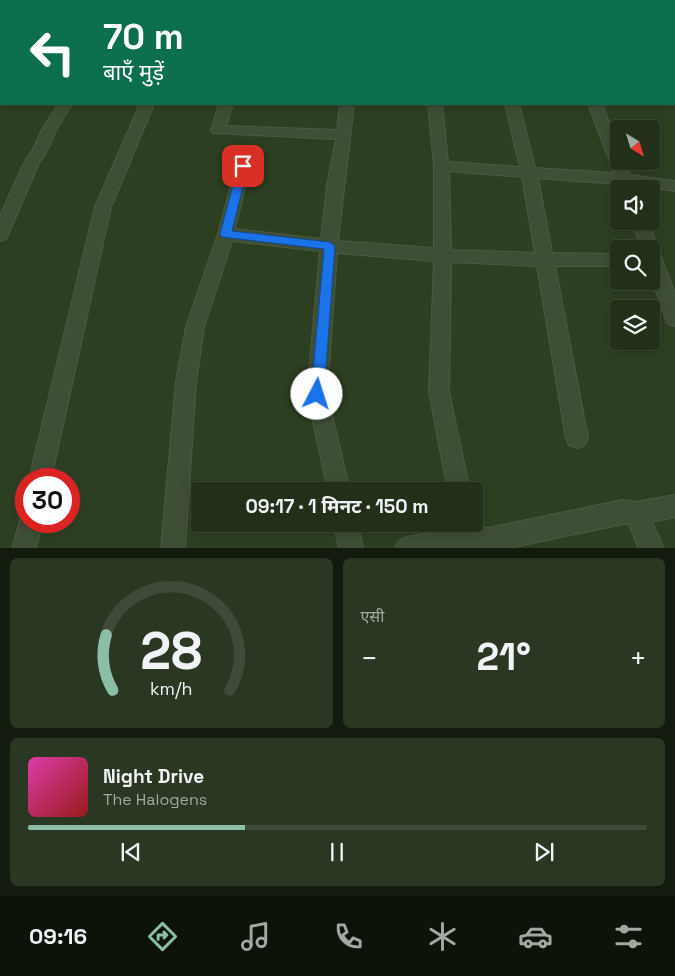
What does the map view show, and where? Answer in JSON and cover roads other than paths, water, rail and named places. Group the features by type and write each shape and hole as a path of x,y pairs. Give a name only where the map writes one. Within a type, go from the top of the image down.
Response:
{"street":[{"path":"0,235 32,161 39,153 49,130 64,105"},
{"path":"43,468 103,207 147,105"},
{"path":"226,105 218,130 344,135"},
{"path":"337,482 317,394 335,186 347,105"},
{"path":"435,105 441,166 443,256 439,392 457,482"},
{"path":"512,105 529,172 546,259 577,438"},
{"path":"595,105 624,180"},
{"path":"173,548 186,382 195,327 226,234 243,166"},
{"path":"441,166 529,172 610,182"},
{"path":"660,185 675,186"},
{"path":"226,234 329,246 443,256 610,260"},
{"path":"660,277 675,319"},
{"path":"407,548 478,538 623,512 636,514 675,506"},
{"path":"636,514 652,548"},
{"path":"348,532 351,548"},
{"path":"24,548 27,533"}]}
